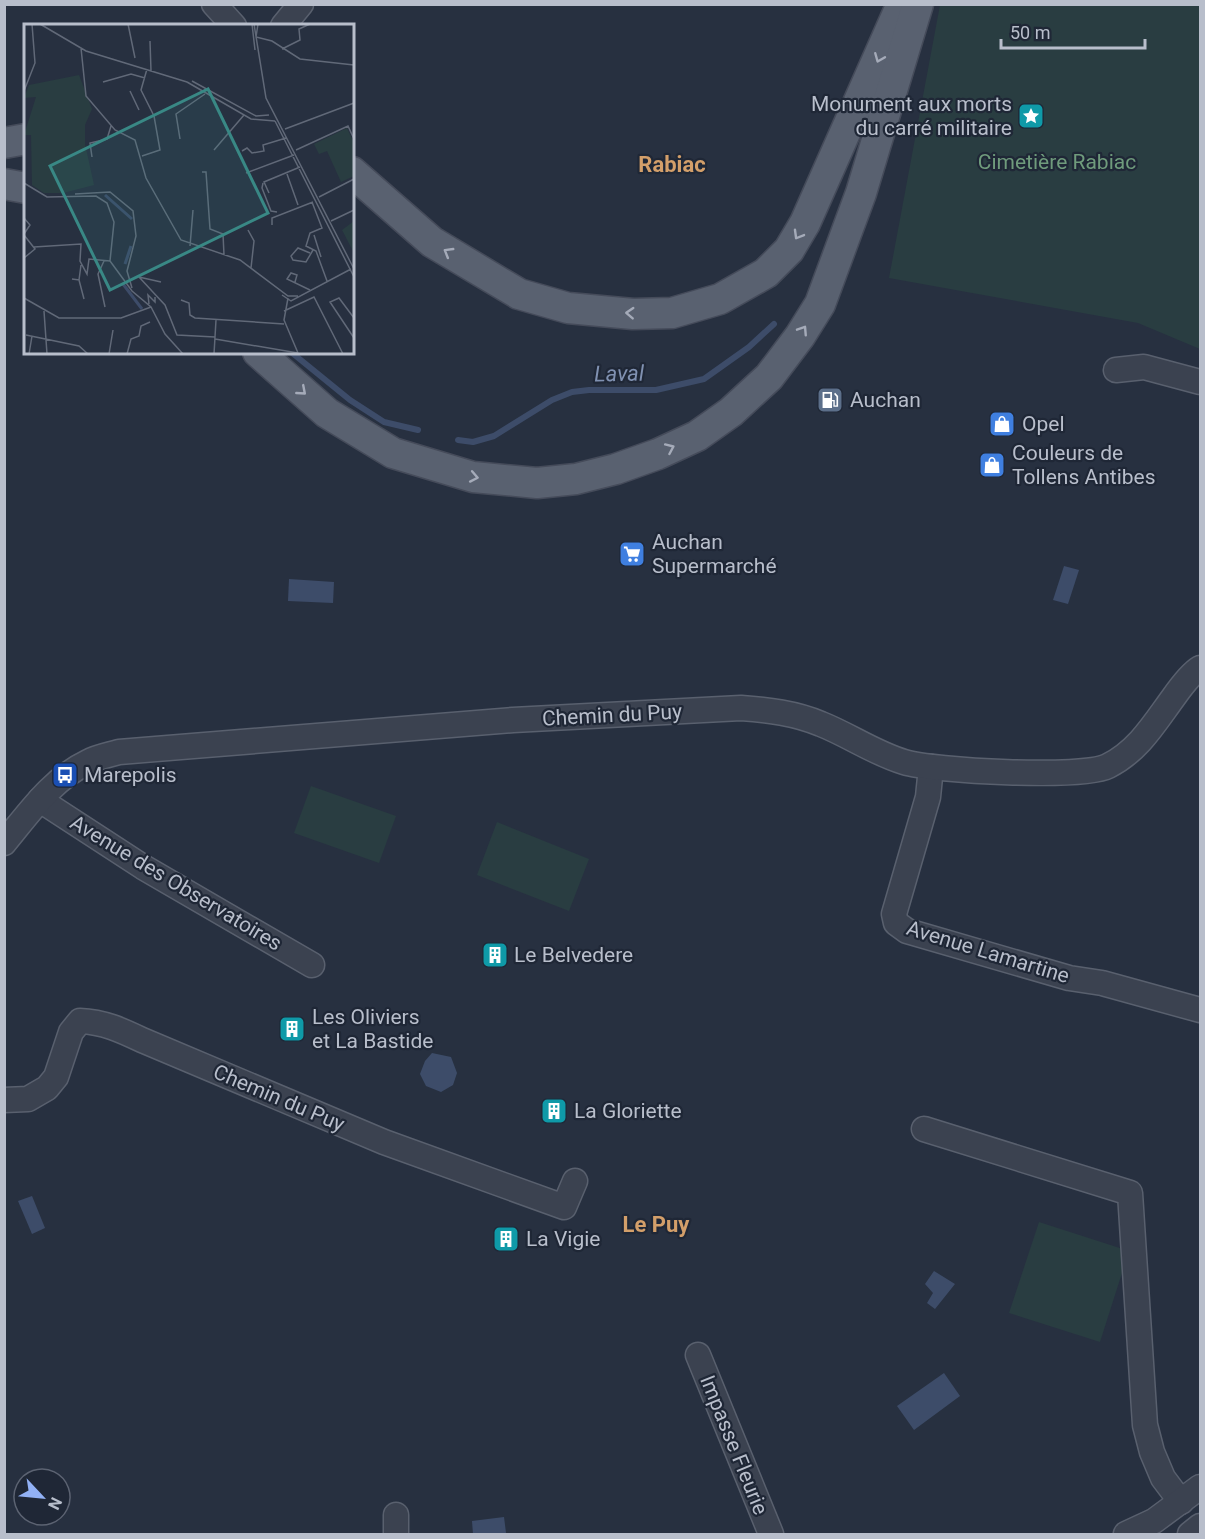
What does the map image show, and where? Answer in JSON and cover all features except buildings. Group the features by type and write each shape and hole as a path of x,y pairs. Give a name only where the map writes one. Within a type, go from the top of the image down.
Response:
{"main road":[{"path":"354,174 432,242 519,294 568,308 633,314 672,313 696,307 720,299 766,273 789,250 805,223 902,4"},
{"path":"260,354 327,413 393,453 473,477 537,483 576,479 616,469 658,454 697,436 732,412 768,377 800,336 820,304 861,193 918,4"},
{"path":"820,189 844,156 854,136 863,132 867,140 861,193"},
{"path":"4,144 24,139"},
{"path":"4,184 24,188"}],"street":[{"path":"214,4 232,24"},
{"path":"285,24 301,4"},
{"path":"1116,370 1144,368 1200,382"},
{"name":"Chemin du Puy","path":"4,843 40,800 65,775 89,761 119,752 513,720 741,708 771,710 822,724 883,755 906,763 931,767 1054,773 1104,768 1133,750 1180,689 1200,668"},
{"name":"Avenue Lamartine","path":"931,767 928,797 894,914 896,923 907,931 1069,978 1102,983 1200,1010"},
{"name":"Avenue des Observatoires","path":"40,800 144,867 312,964"},
{"name":"Chemin du Puy","path":"4,1100 28,1099 47,1088 56,1077 71,1032 80,1021 96,1022 116,1027 384,1142 564,1207 575,1180"},
{"path":"924,1129 1130,1193 1145,1425 1162,1478 1181,1502"},
{"name":"Impasse Fleurie","path":"698,1355 771,1534"},
{"path":"1126,1534 1154,1521 1200,1487"},
{"path":"1190,1534 1200,1526"}],"green space":[{"name":"Cimetière Rabiac","path":"940,5 1200,5 1200,349 1138,323 889,278"},
{"path":"311,786 396,816 379,863 294,833"},
{"path":"497,822 589,859 569,911 477,875"},
{"path":"1039,1222 1129,1251 1100,1342 1009,1313"}],"water":[{"path":"1064,566 1079,570 1068,604 1053,600"},
{"path":"289,579 334,582 333,603 288,601"},
{"path":"432,1053 451,1057 457,1073 453,1085 441,1092 426,1086 420,1074 425,1061"},
{"path":"32,1196 45,1228 32,1234 18,1201"},
{"path":"934,1271 955,1284 935,1309 927,1303 933,1293 925,1284"},
{"path":"944,1373 960,1396 914,1430 897,1406"},
{"path":"504,1517 506,1533 473,1534 472,1521"}],"waterway":[{"name":"Laval","path":"458,440 473,442 494,436 552,400 572,392 656,390 704,379 749,347 774,324"},
{"path":"293,354 350,400 384,422 418,430"}],"place":[{"name":"Monument aux morts du carré militaire","path":"1031,116"},
{"name":"Auchan","path":"830,400"},
{"name":"Opel","path":"1002,424"},
{"name":"Couleurs de Tollens Antibes","path":"992,465"},
{"name":"Auchan Supermarché","path":"632,554"},
{"name":"Marepolis","path":"65,775"},
{"name":"Le Belvedere","path":"495,955"},
{"name":"Les Oliviers et La Bastide","path":"292,1029"},
{"name":"La Gloriette","path":"554,1111"},
{"name":"La Vigie","path":"506,1239"}],"district":[{"name":"Rabiac","path":"672,164"},
{"name":"Le Puy","path":"656,1224"}]}
